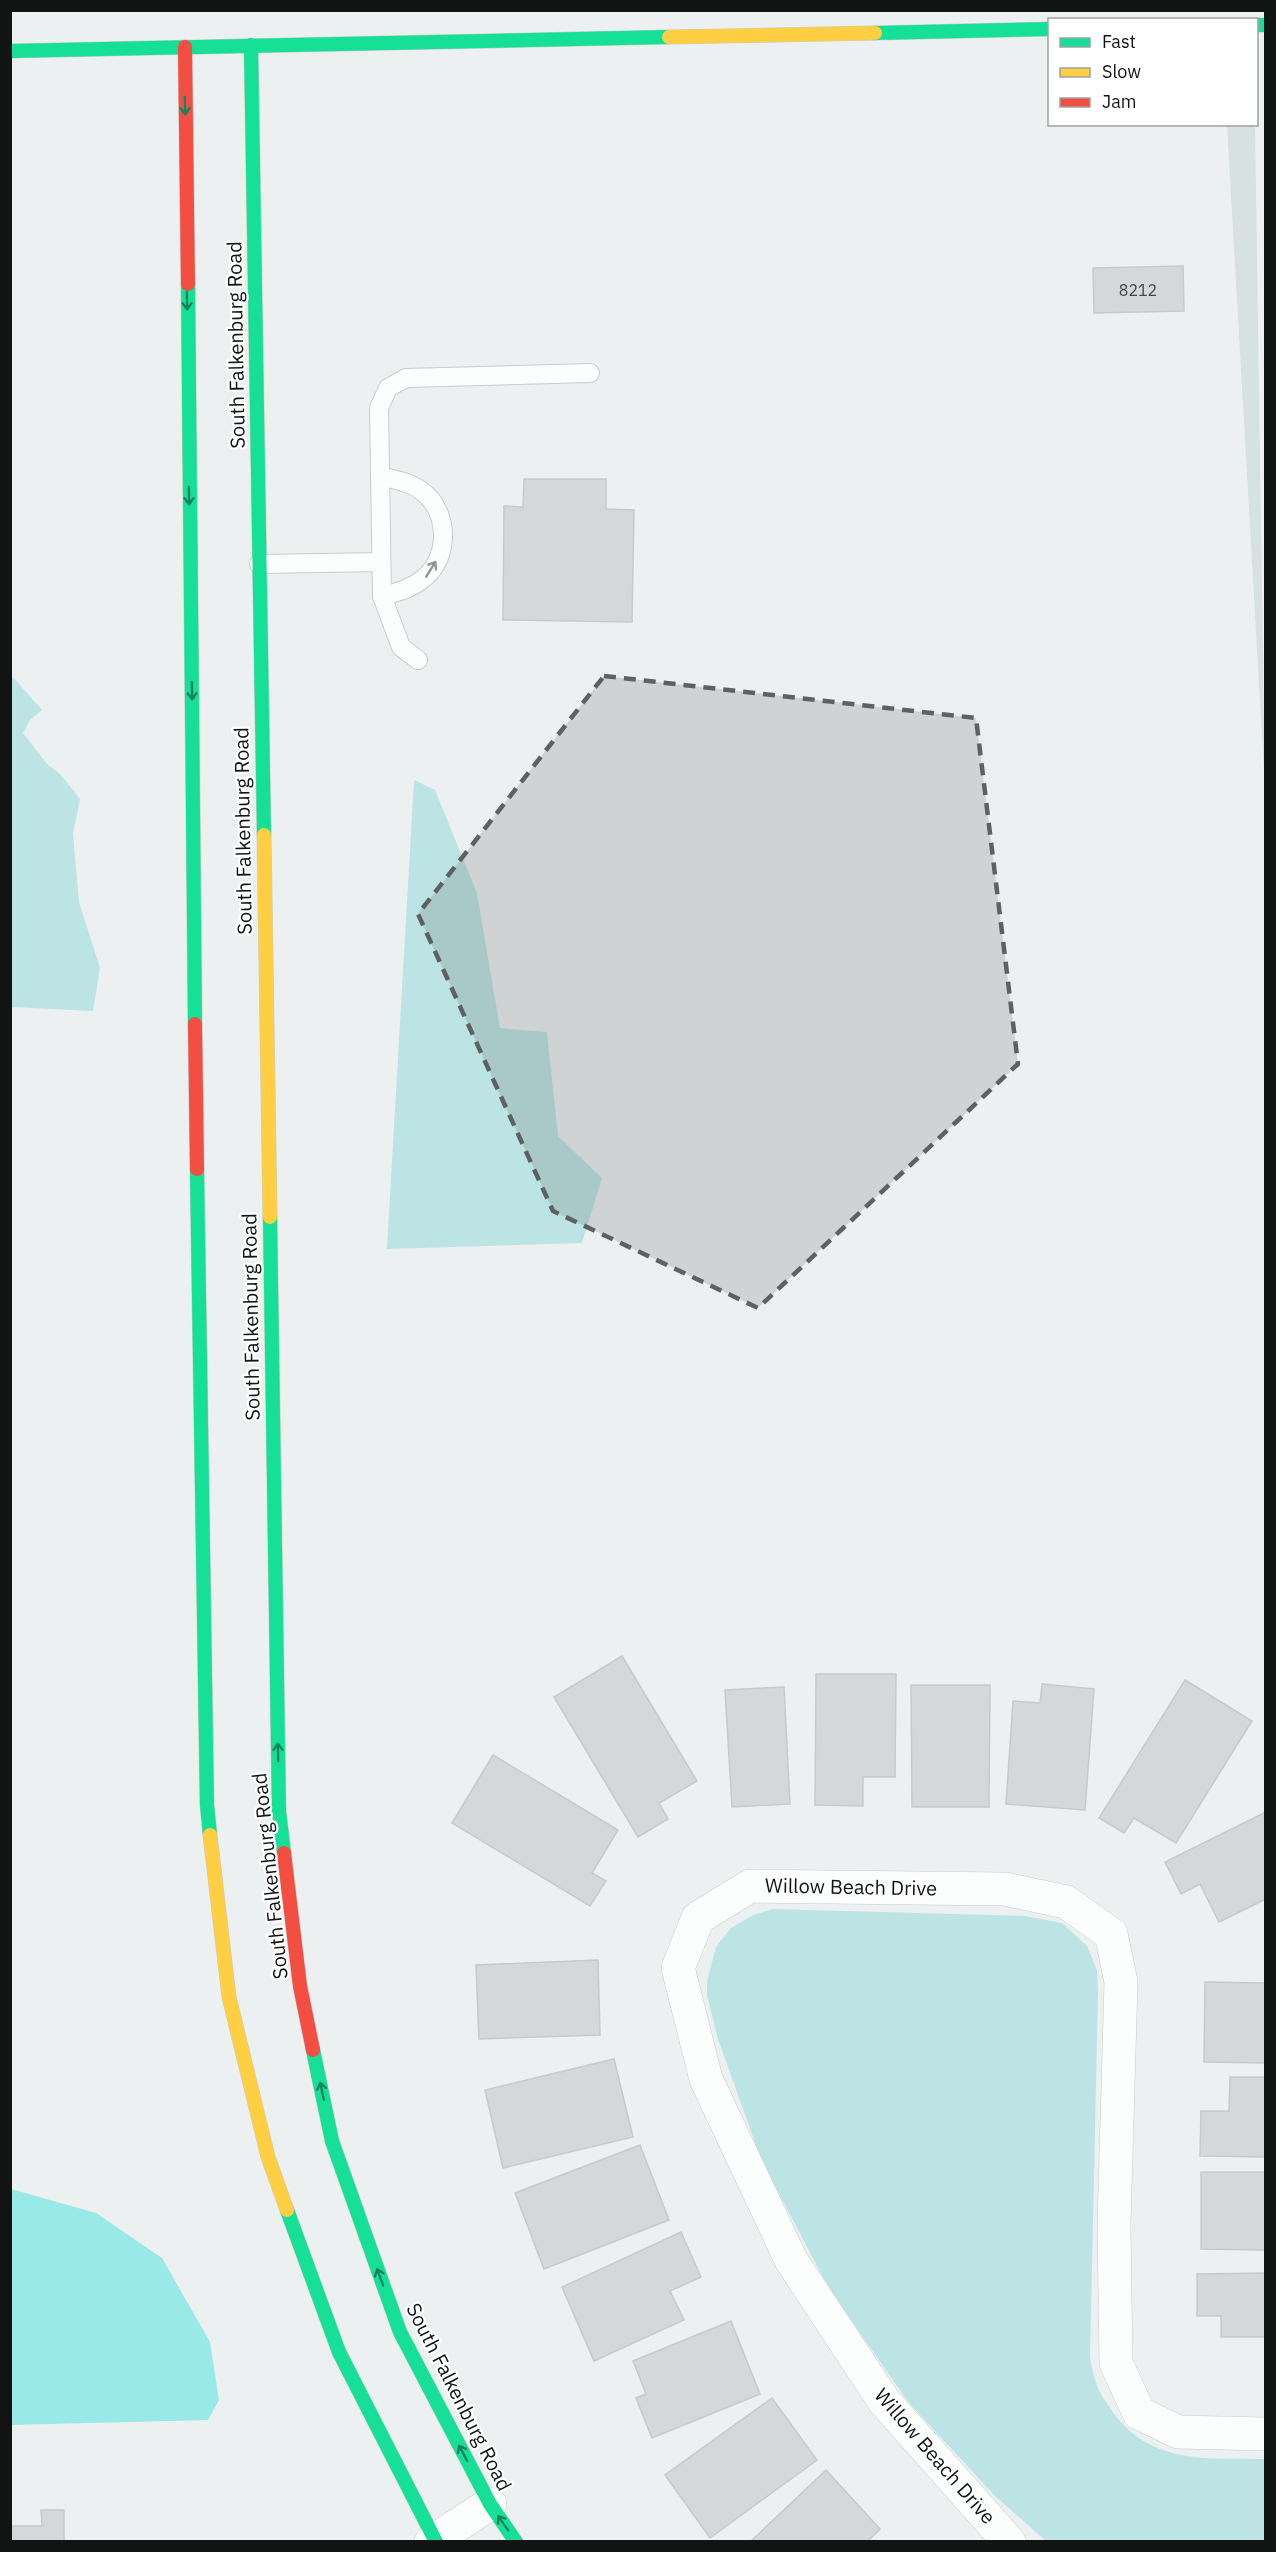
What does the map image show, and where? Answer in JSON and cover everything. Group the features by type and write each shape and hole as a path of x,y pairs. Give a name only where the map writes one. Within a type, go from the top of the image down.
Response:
{"street":[{"path":"10,51 1048,29"},
{"name":"South Falkenburg Road","path":"251,45 279,1811 300,1986 333,2141 400,2332 490,2504 516,2541"},
{"path":"185,47 198,1299 207,1805 229,1997 268,2157 339,2352 434,2541 490,2504"},
{"name":"Willow Beach Drive","path":"1009,2541 884,2401 791,2260 706,2079 678,1968 698,1918 750,1886 1005,1889 1066,1902 1111,1934 1121,1982 1114,2225 1116,2363 1139,2413 1178,2432 1266,2434"}],"lane":[{"path":"418,660 401,647 382,596 379,408 388,388 406,378 590,373"},
{"path":"380,476 404,481 423,492 438,507 444,530 440,554 427,577 406,591 382,596"},
{"path":"259,564 381,562"}],"highlighted area":[{"path":"604,676 976,718 1018,1064 758,1308 553,1211 418,914"}],"shaded area":[{"path":"1227,126 1255,126 1265,789"},
{"path":"10,674 42,710 30,720 23,733 47,764 60,774 80,799 73,834 79,902 100,968 93,1011 11,1007"},
{"path":"414,780 435,790 477,893 500,1028 547,1032 558,1136 602,1178 582,1243 387,1249"},
{"path":"773,1909 1025,1916 1062,1923 1087,1946 1097,1970 1098,1994 1090,2357 1095,2381 1105,2401 1125,2427 1142,2440 1160,2449 1179,2454 1221,2459 1265,2459 1265,2541 1046,2541 995,2496 909,2403 828,2287 761,2159 718,2039 707,1995 707,1981 716,1947 731,1928 753,1915"}],"water":[{"path":"11,2189 96,2213 162,2258 210,2342 219,2400 208,2420 11,2425"}],"building":[{"path":"1183,266 1184,311 1094,313 1093,268"},
{"path":"524,479 606,479 606,509 634,510 632,622 503,620 504,506 523,507"},
{"path":"622,1656 697,1781 659,1803 668,1819 638,1837 554,1697"},
{"path":"816,1674 896,1674 895,1777 863,1777 863,1806 815,1805"},
{"path":"1185,1680 1252,1721 1176,1843 1134,1818 1124,1833 1099,1818"},
{"path":"1042,1684 1094,1689 1085,1810 1006,1804 1013,1701 1040,1703"},
{"path":"911,1685 990,1685 989,1807 912,1807"},
{"path":"784,1687 790,1804 732,1807 725,1690"},
{"path":"493,1755 618,1830 592,1873 606,1881 590,1906 452,1823"},
{"path":"1266,1812 1266,1899 1219,1922 1200,1884 1181,1894 1165,1862"},
{"path":"598,1960 600,2035 479,2039 476,1965"},
{"path":"1205,1982 1266,1983 1266,2063 1204,2062"},
{"path":"614,2059 633,2137 503,2168 485,2090"},
{"path":"1230,2077 1266,2077 1266,2157 1200,2156 1201,2111 1229,2111"},
{"path":"640,2145 669,2220 544,2269 515,2193"},
{"path":"1201,2172 1266,2172 1266,2250 1201,2249"},
{"path":"681,2232 701,2277 670,2291 684,2320 594,2361 562,2287"},
{"path":"1266,2273 1266,2337 1221,2337 1221,2316 1197,2316 1197,2274"},
{"path":"731,2321 760,2394 652,2438 636,2398 646,2394 633,2361"},
{"path":"772,2398 817,2460 710,2538 665,2475"},
{"path":"826,2470 880,2529 867,2542 750,2542"},
{"path":"41,2510 64,2510 64,2542 10,2542 10,2526 42,2526"}],"traffic: fast":[{"path":"1258,25 1266,25"},
{"path":"875,33 1048,29"},
{"path":"10,51 669,37"},
{"path":"251,45 264,835"},
{"path":"188,284 195,1024"},
{"path":"197,1169 207,1805 210,1835"},
{"path":"270,1217 279,1811 284,1853"},
{"path":"313,2050 332,2141 400,2332 490,2504 516,2542"},
{"path":"287,2210 339,2352 436,2542"}],"traffic: slow":[{"path":"669,37 875,33"},
{"path":"264,835 270,1217"},
{"path":"210,1835 229,1997 268,2157 287,2210"}],"traffic: jam":[{"path":"185,47 188,284"},
{"path":"195,1024 197,1169"},
{"path":"284,1853 300,1986 313,2050"}]}
